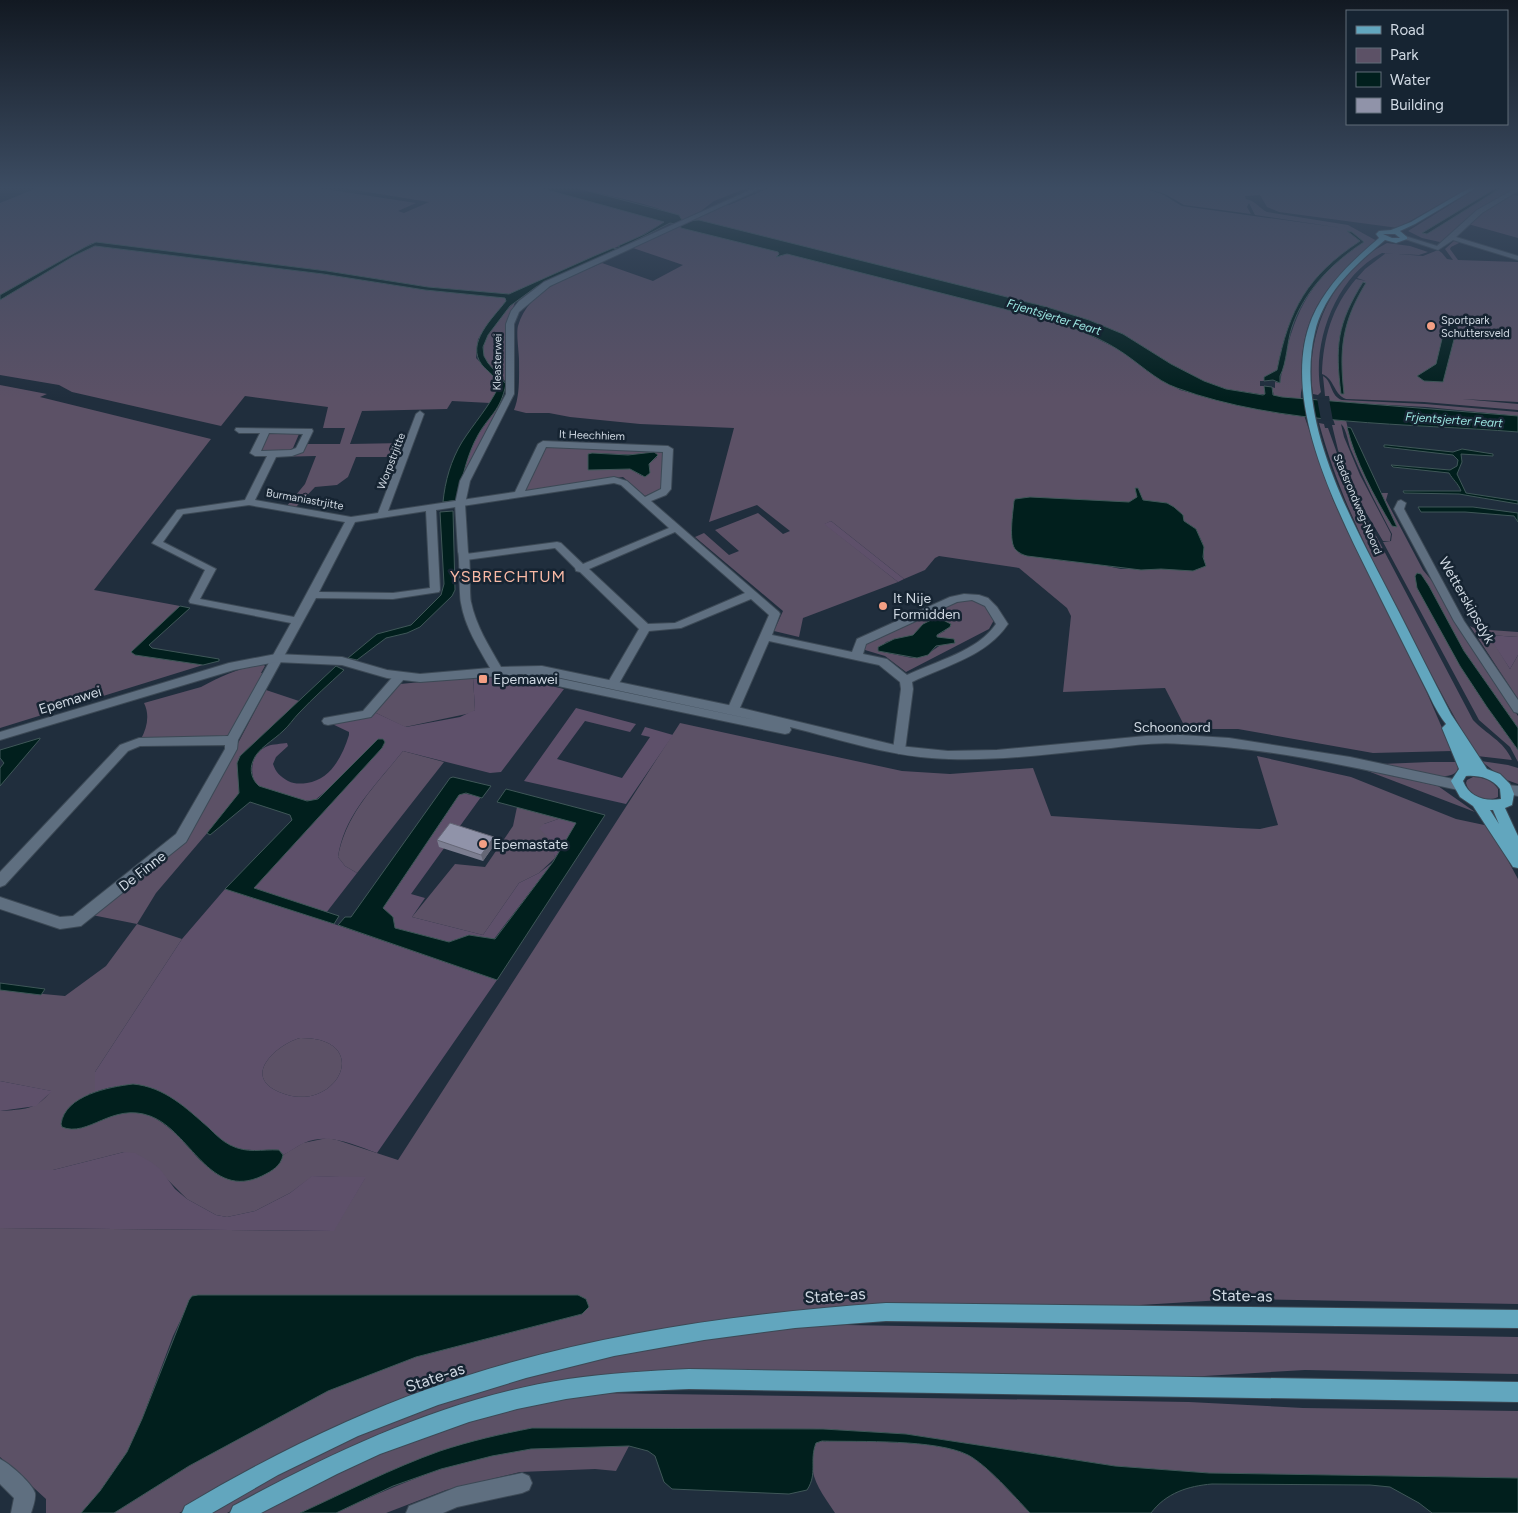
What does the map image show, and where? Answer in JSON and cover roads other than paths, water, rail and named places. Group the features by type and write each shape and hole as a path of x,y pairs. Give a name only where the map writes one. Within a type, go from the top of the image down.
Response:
{"main road":[{"name":"Stadsrondweg-Noord","path":"1361,259 1346,271 1328,292 1310,334 1307,353 1308,394 1313,422 1322,453 1352,531 1446,716 1482,772"},
{"name":"Stadsrondweg-Noord","path":"1446,716 1446,725 1466,771"},
{"path":"1466,771 1482,772 1496,778 1513,790 1507,802 1498,806 1487,806 1466,796 1458,785 1458,777 1466,771"},
{"path":"1478,803 1498,836 1516,860"},
{"path":"1498,806 1511,836 1516,860"},
{"name":"State-as","path":"192,1513 317,1444 430,1398 537,1365 598,1350 692,1332 804,1317 886,1312 1518,1320"},
{"path":"240,1513 355,1453 432,1423 475,1410 545,1393 618,1382 689,1379 1518,1392"}],"street":[{"name":"Kleasterwei","path":"497,671 470,619 464,587 463,563 466,557 463,552 460,504 466,481 510,394 510,324 516,311 528,297 548,284 602,259"},
{"name":"Worpstrjitte","path":"382,515 420,414"},
{"path":"239,430 265,432 309,431 300,450 292,453 255,453 265,432"},
{"name":"It Heechhiem","path":"518,495 543,444 669,446 666,489 663,493 644,501"},
{"name":"Burmaniastrjitte","path":"273,454 249,502 351,520 614,480 624,483 775,614 766,637"},
{"path":"249,502 180,512 157,543 211,569 194,601 297,621"},
{"name":"Wetterskipsdyk","path":"1401,503 1399,509 1459,621 1518,710"},
{"path":"312,595 392,596 435,590 431,508"},
{"name":"De Finne","path":"0,903 60,923 76,922 181,838 231,749 232,740 351,520"},
{"path":"580,568 677,528"},
{"path":"466,557 556,545 645,628 677,626 752,594"},
{"path":"857,655 861,642 954,599 968,596 979,597 993,608 1002,624 999,631 982,644 906,680"},
{"path":"613,684 645,628"},
{"path":"731,714 766,637 857,655 882,662 906,680 908,689 899,750"},
{"name":"Epemawei","path":"0,736 74,715 211,671 276,658 342,661 400,676 420,678 497,671 542,670 613,684 731,714"},
{"name":"Epemawei","path":"530,671 534,677 731,714"},
{"path":"328,721 367,714 400,676"},
{"name":"Schoonoord","path":"731,714 866,748 883,747 948,755 997,754 1146,740 1204,740 1297,752 1458,785"},
{"path":"0,881 124,748 139,742 232,740"},
{"path":"0,1469 25,1495 21,1513"},
{"path":"416,1513 457,1497 522,1483"}],"water":[{"path":"64,259 70,259 0,300 0,295"},
{"path":"198,259 228,259 327,271 428,287 509,294 589,259 597,259 536,287 510,306 488,335 483,347 484,356 506,384 504,393 498,407 482,428 471,450 458,500 443,502 449,471 458,449 499,386 494,377 482,365 478,357 477,348 483,331 506,301 505,298 425,290 323,274"},
{"name":"Frjentsjerter Feart","path":"805,259 853,259 1047,307 1089,320 1123,334 1171,364 1204,381 1226,389 1263,395 1265,394 1264,386 1272,387 1273,395 1282,397 1518,416 1518,432 1345,421 1258,410 1169,385 1110,345 1055,322"},
{"path":"1336,259 1341,259 1321,278 1297,314 1289,339 1280,383 1273,380 1264,381 1264,377 1277,370 1288,329 1303,296 1326,267"},
{"path":"1363,282 1366,283 1352,310 1344,336 1342,363 1344,394 1341,394 1338,362 1340,336 1348,310"},
{"path":"1446,322 1458,324 1443,382 1424,381 1417,376 1436,364"},
{"path":"1347,427 1351,428 1397,527 1392,526 1372,490 1355,453"},
{"path":"1384,445 1453,452 1462,449 1493,454 1493,456 1461,454 1462,462 1457,474 1466,493 1518,501 1518,504 1459,494 1404,493 1403,491 1461,491 1449,473 1393,467 1391,465 1450,470 1457,466 1458,460 1453,455 1384,447"},
{"path":"654,452 658,455 649,464 650,473 645,477 630,469 588,470 588,454 628,455"},
{"path":"1135,488 1138,488 1143,500 1167,503 1174,507 1183,515 1184,521 1196,529 1204,547 1203,557 1206,566 1193,571 1141,570 1027,556 1018,552 1014,546 1012,527 1015,499 1030,497 1129,502 1137,497"},
{"path":"1418,507 1473,507 1518,513 1518,522 1514,516 1465,512 1421,512"},
{"path":"453,511 455,590 452,596 420,627 407,633 386,638 357,660 348,658 377,634 411,625 441,595 444,584 440,512"},
{"path":"1417,573 1421,574 1429,586 1464,651 1518,728 1518,750 1460,666 1417,588 1415,576"},
{"path":"180,606 190,608 149,645 152,648 219,659 219,661 203,665 135,655 131,652"},
{"path":"933,619 943,620 951,624 950,627 937,635 937,637 954,639 955,643 936,646 928,655 917,658 878,651 878,647 894,639 913,635 923,624"},
{"path":"336,666 344,670 258,753 251,768 253,778 259,786 307,801 318,799 378,739 383,739 385,742 382,748 254,888 339,916 334,924 225,889 292,820 290,815 250,802 210,835 207,833 239,793 237,763 240,756"},
{"path":"40,738 0,786 0,768 4,763 0,758 0,750"},
{"path":"453,777 491,786 482,798 466,793 459,795 383,908 393,917 395,928 449,942 469,935 495,939 553,862 576,823 497,802 506,789 605,815 497,980 338,925 345,917 351,917 450,778"},
{"path":"0,983 45,989 41,995 0,990"},
{"path":"133,1084 155,1089 165,1094 192,1113 230,1145 249,1150 279,1150 283,1155 280,1162 273,1170 262,1176 244,1181 228,1179 214,1172 164,1124 150,1116 136,1113 112,1116 81,1128 62,1127 64,1114 79,1099 101,1090"},
{"path":"578,1295 586,1299 589,1307 582,1314 416,1357 328,1391 189,1466 114,1513 81,1513 100,1491 127,1452 189,1300 192,1296"},
{"path":"532,1428 823,1429 906,1434 1115,1466 1209,1473 1518,1478 1518,1513 1432,1513 1419,1503 1390,1487 1370,1485 1212,1484 1178,1492 1163,1500 1151,1513 1030,1513 984,1466 968,1455 954,1450 937,1446 897,1442 822,1441 816,1443 814,1449 812,1478 807,1490 789,1494 672,1489 664,1482 655,1456 648,1451 629,1446 531,1449 492,1456 441,1469 393,1486 336,1513 300,1513 440,1451"}],"place":[{"name":"Sportpark Schuttersveld","path":"1431,326"},
{"name":"It Nije Formidden","path":"883,606"},
{"name":"Epemawei","path":"483,679"},
{"name":"Epemastate","path":"483,844"}],"district":[{"name":"YSBRECHTUM","path":"508,576"}]}
